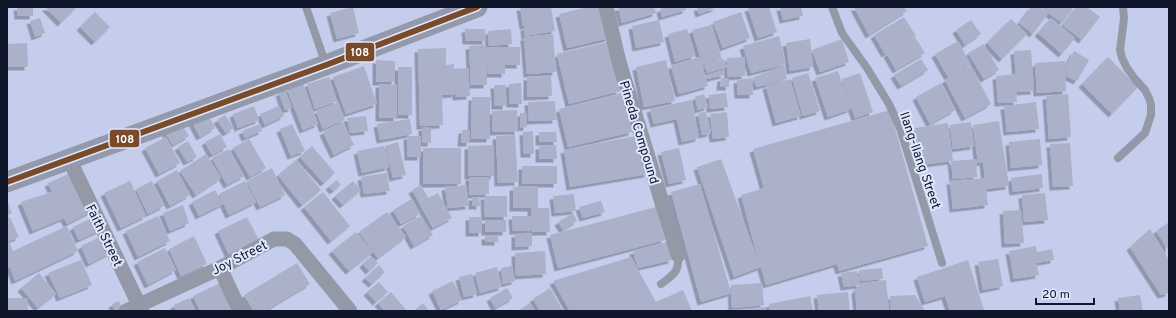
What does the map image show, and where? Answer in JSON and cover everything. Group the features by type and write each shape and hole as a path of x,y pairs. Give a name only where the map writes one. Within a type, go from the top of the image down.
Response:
{"main road":[{"path":"7,182 326,65 477,7"}],"street":[{"name":"Pineda Compound","path":"606,7 619,62 678,255"},
{"name":"Faith Street","path":"68,159 136,309"},
{"name":"Joy Street","path":"136,309 220,268 274,239 287,239 295,244 350,311"},
{"path":"220,268 240,311"}],"lane":[{"path":"306,7 326,65"},
{"name":"Ilang-Ilang Street","path":"832,7 842,34 867,68 889,104 900,128 942,263"},
{"path":"1118,158 1145,133 1151,115 1152,105 1145,90 1126,68 1122,58 1120,50 1124,18 1123,7"},
{"path":"662,284 676,273 678,255"}],"building":[{"path":"17,7 33,7 33,16 18,16"},
{"path":"45,7 77,7 61,23"},
{"path":"353,7 359,33 337,39 330,13"},
{"path":"520,7 551,7 555,31 525,36 524,27 547,23 523,26"},
{"path":"588,7 601,7 609,38 567,48 559,14"},
{"path":"618,7 654,7 656,13 622,23"},
{"path":"667,7 686,7 686,10 662,17 660,9"},
{"path":"697,7 718,7 699,14"},
{"path":"769,7 777,32 758,38 748,8"},
{"path":"780,7 801,7 803,16 783,20"},
{"path":"854,7 904,7 907,11 869,35"},
{"path":"1031,7 1039,7 1048,14 1033,34 1019,23"},
{"path":"1040,7 1074,7 1062,23"},
{"path":"1076,7 1087,7 1100,17 1082,40 1063,25"},
{"path":"95,12 110,27 95,42 80,27"},
{"path":"741,12 750,38 723,48 713,22"},
{"path":"904,17 916,36 885,54 874,35"},
{"path":"40,18 45,33 35,37 30,21"},
{"path":"1051,18 1075,38 1062,54 1038,33"},
{"path":"1011,19 1027,34 1002,59 987,43"},
{"path":"659,20 664,42 636,48 632,26"},
{"path":"971,20 981,34 965,45 956,30"},
{"path":"712,25 722,59 702,65 708,86 679,94 671,66 699,57 702,63 692,30"},
{"path":"465,29 485,29 486,41 466,41"},
{"path":"511,29 512,44 489,46 488,31"},
{"path":"687,29 695,56 675,62 668,34"},
{"path":"553,34 556,72 527,74 524,37"},
{"path":"779,36 786,64 751,73 743,46"},
{"path":"915,37 925,53 896,70 887,54"},
{"path":"810,39 813,67 790,71 786,43"},
{"path":"842,39 849,62 820,72 812,50"},
{"path":"958,41 971,65 948,77 935,54"},
{"path":"608,42 620,91 569,104 557,54"},
{"path":"27,43 28,67 8,67 8,44"},
{"path":"984,44 999,70 984,79 968,53"},
{"path":"486,45 487,85 471,85 469,46"},
{"path":"487,47 520,47 520,65 505,65 505,74 488,74"},
{"path":"446,48 446,65 454,64 454,69 468,68 470,96 456,97 454,78 455,94 442,95 443,125 420,126 418,49"},
{"path":"1031,50 1034,91 1017,92 1014,51"},
{"path":"1074,51 1089,60 1077,81 1066,76 1067,64"},
{"path":"745,57 745,76 728,77 727,58"},
{"path":"1108,57 1138,87 1112,114 1082,84"},
{"path":"724,59 727,67 707,73 705,65"},
{"path":"921,59 928,70 901,86 894,75"},
{"path":"376,60 395,61 395,82 376,82"},
{"path":"666,60 675,101 644,107 636,67"},
{"path":"1065,61 1066,91 1037,93 1035,63"},
{"path":"784,65 787,79 757,87 752,78"},
{"path":"364,66 377,104 346,114 333,77"},
{"path":"971,66 991,104 965,118 945,80"},
{"path":"398,67 412,67 412,115 398,115"},
{"path":"723,70 724,75 708,79 707,75"},
{"path":"838,71 851,109 828,117 815,78"},
{"path":"808,73 820,111 803,116 792,78"},
{"path":"860,73 873,112 855,118 842,79"},
{"path":"1015,74 1017,102 998,103 996,76"},
{"path":"551,76 552,96 527,97 527,77"},
{"path":"329,77 337,101 315,109 307,84"},
{"path":"721,78 729,78 729,87 720,87"},
{"path":"752,78 753,95 738,95 737,80"},
{"path":"790,79 801,116 776,123 766,86"},
{"path":"303,83 318,124 303,130 287,89"},
{"path":"521,83 522,104 510,104 509,84"},
{"path":"941,83 955,110 930,124 916,97"},
{"path":"379,84 397,85 397,118 379,118"},
{"path":"494,85 506,85 506,106 495,106"},
{"path":"285,90 292,108 285,110 279,93"},
{"path":"623,93 632,132 568,147 559,109"},
{"path":"726,93 728,107 710,109 709,95"},
{"path":"704,94 708,107 698,110 695,97"},
{"path":"1068,94 1071,137 1049,139 1046,96"},
{"path":"472,97 490,97 490,139 471,139"},
{"path":"692,100 699,138 682,142 677,119 654,124 650,109"},
{"path":"555,101 556,120 529,121 528,102"},
{"path":"338,102 345,120 323,129 316,111"},
{"path":"1036,102 1039,129 1007,132 1004,106"},
{"path":"254,106 259,120 238,128 233,114"},
{"path":"279,106 284,116 265,125 260,114"},
{"path":"517,110 518,131 493,132 492,111"},
{"path":"890,110 928,246 839,271 837,264 766,285 761,267 734,277 697,167 721,159 759,263 741,195 764,188 753,149"},
{"path":"706,112 711,133 702,135 698,113"},
{"path":"727,112 729,137 713,139 710,114"},
{"path":"207,113 215,128 200,137 192,122"},
{"path":"520,113 526,113 527,127 520,128"},
{"path":"225,115 234,128 226,133 217,120"},
{"path":"366,116 368,131 350,133 347,118"},
{"path":"410,119 412,134 380,140 377,124"},
{"path":"999,121 1009,186 986,189 988,205 953,209 950,181 985,178 983,162 978,163 973,125"},
{"path":"343,122 354,145 334,155 323,132"},
{"path":"971,122 974,146 953,149 950,125"},
{"path":"181,123 189,136 173,145 165,132"},
{"path":"948,123 953,161 976,159 977,177 953,179 951,161 920,165 915,128"},
{"path":"260,124 262,131 245,138 242,131"},
{"path":"292,124 305,151 291,156 280,129"},
{"path":"422,127 431,128 431,143 422,143"},
{"path":"462,130 469,130 470,143 461,143"},
{"path":"533,131 534,154 524,154 523,132"},
{"path":"539,132 556,132 557,142 539,142"},
{"path":"220,134 227,147 212,155 205,142"},
{"path":"515,135 518,182 498,183 496,136"},
{"path":"407,136 421,136 421,157 408,157"},
{"path":"636,136 648,174 570,187 564,150"},
{"path":"166,137 180,163 159,174 145,148"},
{"path":"249,139 266,168 250,177 233,148"},
{"path":"1040,139 1042,165 1011,168 1009,142"},
{"path":"188,141 197,157 187,162 178,147"},
{"path":"398,142 406,175 393,178 385,146"},
{"path":"1070,143 1073,186 1053,187 1050,144"},
{"path":"494,145 494,176 468,176 468,146"},
{"path":"556,145 557,159 539,159 539,146"},
{"path":"312,146 335,173 324,183 300,157"},
{"path":"384,146 389,167 362,173 357,151"},
{"path":"423,148 461,148 461,184 423,184"},
{"path":"679,148 686,180 669,184 661,152"},
{"path":"229,149 244,176 227,185 212,158"},
{"path":"206,154 221,178 196,195 180,171"},
{"path":"296,160 321,190 302,205 278,175"},
{"path":"522,166 557,166 557,184 522,184"},
{"path":"272,168 285,195 260,207 247,181"},
{"path":"177,170 190,195 170,206 157,181"},
{"path":"73,172 92,211 67,224 64,218 33,231 21,202 51,192 62,213 48,183"},
{"path":"387,173 390,191 364,194 361,177"},
{"path":"1042,174 1043,188 1013,192 1011,178"},
{"path":"469,177 489,177 489,194 469,195"},
{"path":"337,180 341,185 333,191 329,186"},
{"path":"130,181 146,216 121,228 104,193"},
{"path":"152,181 164,206 148,214 136,189"},
{"path":"245,181 256,202 229,215 219,194"},
{"path":"353,181 361,190 343,205 335,196"},
{"path":"700,184 731,293 701,302 671,192"},
{"path":"421,185 428,198 438,193 452,218 433,228 412,190"},
{"path":"466,185 469,206 448,208 445,187"},
{"path":"538,186 538,208 513,208 513,187"},
{"path":"215,190 223,204 199,216 192,202"},
{"path":"323,192 350,226 331,241 304,207"},
{"path":"1045,193 1048,220 1024,222 1022,195"},
{"path":"574,194 576,211 555,213 553,196"},
{"path":"484,196 507,196 507,217 485,217"},
{"path":"472,197 479,197 480,206 472,206"},
{"path":"412,199 420,214 401,224 393,210"},
{"path":"7,200 12,213 7,216"},
{"path":"601,201 605,212 583,218 579,207"},
{"path":"183,205 189,223 170,231 163,213"},
{"path":"656,207 665,240 558,268 550,235"},
{"path":"531,208 549,208 550,232 532,232"},
{"path":"1021,210 1024,243 1005,244 1003,211"},
{"path":"387,212 406,237 378,258 359,232"},
{"path":"573,213 577,221 563,230 558,222"},
{"path":"158,216 170,241 138,257 126,231"},
{"path":"421,216 433,235 414,246 403,226"},
{"path":"512,216 531,216 531,231 513,231"},
{"path":"10,217 19,237 7,242 7,218"},
{"path":"94,217 100,230 79,240 73,227"},
{"path":"247,217 259,240 229,255 218,231"},
{"path":"469,217 482,217 482,233 469,233"},
{"path":"485,220 506,220 506,232 485,232"},
{"path":"1169,222 1169,251 1156,231"},
{"path":"67,226 78,251 15,281 10,267 7,268 7,245 10,243 13,251"},
{"path":"1150,229 1169,260 1169,293 1161,295 1130,247"},
{"path":"356,232 373,252 349,271 332,251"},
{"path":"532,233 532,246 515,247 515,234"},
{"path":"102,236 110,253 89,264 81,246"},
{"path":"194,236 207,264 181,276 169,249"},
{"path":"485,236 498,236 498,242 485,242"},
{"path":"667,242 672,260 638,268 633,251"},
{"path":"1036,246 1037,252 1052,249 1054,260 1036,263 1039,275 1014,279 1009,251"},
{"path":"165,248 176,270 148,285 137,262"},
{"path":"545,251 546,274 516,276 515,253"},
{"path":"371,256 378,263 369,271 363,264"},
{"path":"631,257 656,302 683,290 692,311 570,311 553,281"},
{"path":"998,259 1003,286 983,290 978,262"},
{"path":"81,260 92,285 60,298 48,273"},
{"path":"968,260 984,310 950,311 945,296 925,302 917,277"},
{"path":"297,263 310,284 265,311 254,311 244,295"},
{"path":"379,265 385,272 372,284 365,278"},
{"path":"512,266 515,281 503,284 501,268"},
{"path":"497,267 502,287 480,293 475,273"},
{"path":"882,268 883,279 860,281 859,270"},
{"path":"857,271 860,285 844,287 841,273"},
{"path":"39,273 56,294 38,308 21,288"},
{"path":"472,274 477,294 464,297 459,277"},
{"path":"886,280 889,311 857,311 855,291 861,283"},
{"path":"453,281 462,300 441,310 432,291"},
{"path":"379,282 388,292 376,302 367,292"},
{"path":"220,283 234,311 200,311 193,296"},
{"path":"762,283 764,305 732,308 731,285"},
{"path":"507,288 513,298 495,308 490,298"},
{"path":"550,288 563,311 540,311 533,299"},
{"path":"391,292 407,311 385,311 378,303"},
{"path":"848,292 850,311 819,311 817,295"},
{"path":"915,295 925,311 891,311 890,296"},
{"path":"1140,295 1143,311 1120,311 1118,298"},
{"path":"810,296 813,311 770,311 769,304"},
{"path":"7,298 27,298 28,311 7,311"},
{"path":"189,298 195,311 176,311 174,305"},
{"path":"119,301 123,311 115,311 112,304"},
{"path":"423,303 429,311 414,311"},
{"path":"530,303 535,311 518,311"},
{"path":"765,307 766,311 730,311 730,310"}],"transit line":[{"name":"108","path":"7,182 326,65 477,7"}]}
